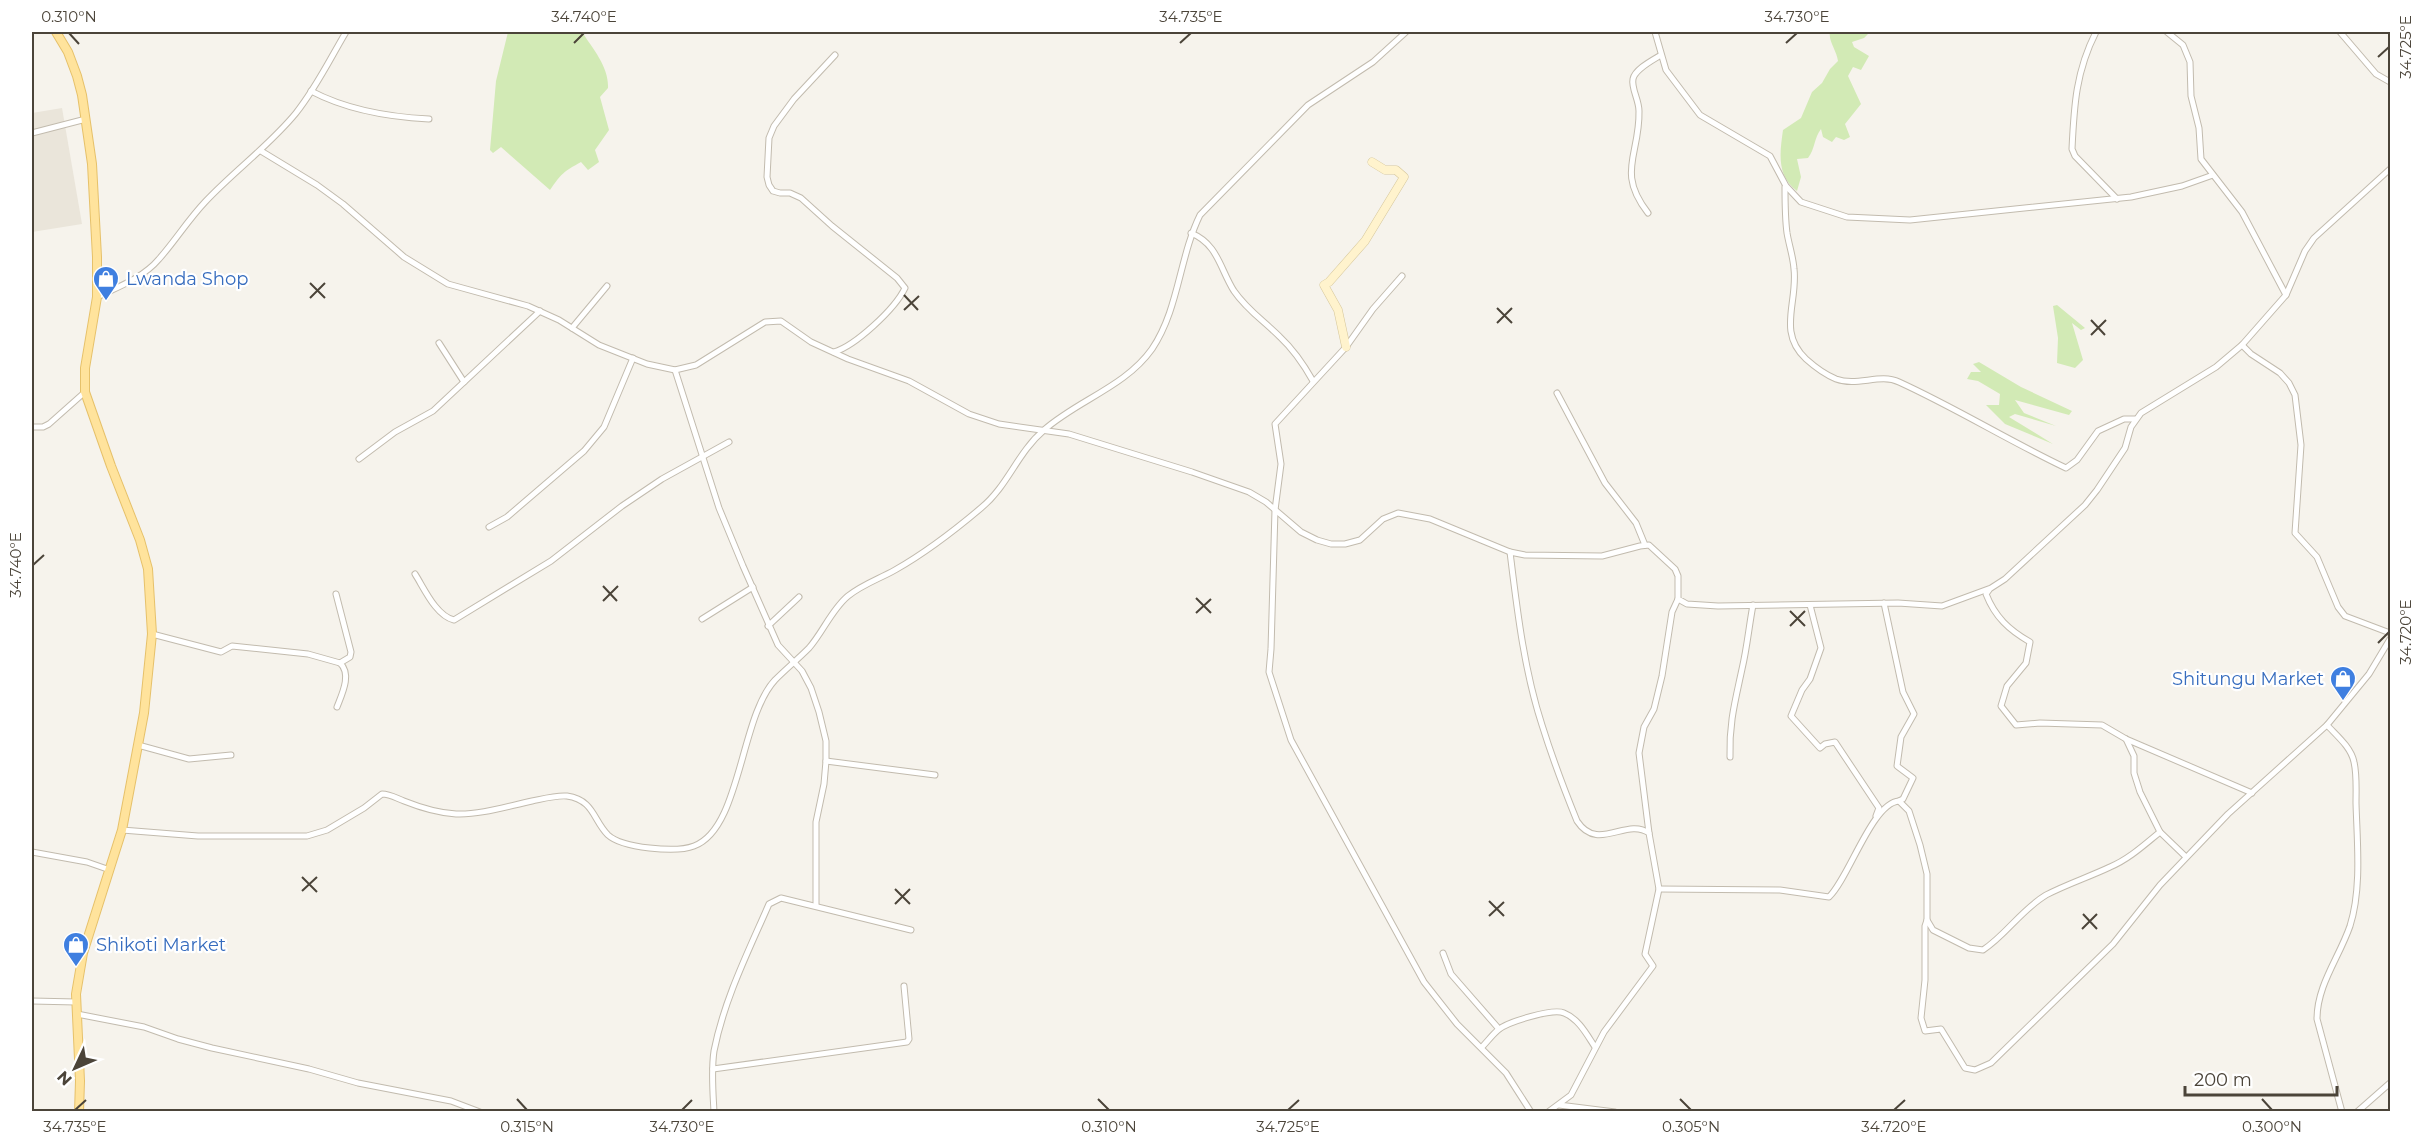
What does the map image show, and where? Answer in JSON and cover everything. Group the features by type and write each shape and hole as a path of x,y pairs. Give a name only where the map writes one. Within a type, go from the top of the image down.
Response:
{"main road":[{"path":"56,32 73,64 86,119 92,164 97,297 85,368 85,392 143,550 148,569 152,634 138,745 122,830 83,953 76,1002 80,1081 79,1112"}],"street":[{"path":"97,297 124,285 147,270 158,260 205,202 261,151 296,112 311,91 346,32"},
{"path":"122,830 198,836 307,836 327,830 384,794 455,814 566,796 585,804 594,812 606,833 615,840 670,850 690,848 702,843 712,835 718,824 743,764 753,722 763,695 793,661 807,649 845,598 862,586 897,569 948,534 995,496 1020,454 1044,430 1079,404 1132,372 1152,348 1170,312 1191,233 1206,208 1308,105 1373,62 1406,32"},
{"path":"1655,32 1666,70 1700,115 1770,156 1785,186 1806,205 1847,217 1910,220 2117,198 2150,194 2213,175"},
{"path":"2087,32 2095,33 2085,52 2077,83 2072,149 2075,156 2117,198"},
{"path":"2167,32 2183,45 2188,56 2191,69 2191,96 2199,128 2199,150 2202,159 2242,212 2286,295"},
{"path":"2340,32 2371,69 2391,81"},
{"path":"834,352 853,344 896,302 905,288 897,278 801,198 790,193 773,191 769,185 767,177 769,138 774,126 794,99 835,55"},
{"path":"1647,213 1637,199 1630,182 1640,109 1633,79 1636,73 1661,55"},
{"path":"311,91 324,98 365,111 429,119"},
{"path":"32,133 86,119"},
{"path":"261,151 317,185 343,204 404,257 448,284 540,311 599,345 647,364 675,370 696,365 765,322 781,321 811,342 909,381 969,414 999,424 1069,434 1233,485 1249,492 1301,532 1331,544 1345,544 1360,540 1383,519 1398,513 1430,519 1510,552 1525,555 1602,556 1645,544 1653,548 1675,569 1678,576 1678,599 1672,612 1662,676 1654,709 1644,726 1639,753 1659,889 1645,954 1653,966 1619,1010 1595,1047 1571,1095 1548,1112"},
{"path":"1346,347 1338,310 1324,285 1365,241 1404,177 1396,170 1385,170 1372,162"},
{"path":"1678,599 1681,603 1695,605 1884,603 1942,606 1991,588 2005,579 2085,505 2125,448 2135,419 2152,405 2209,372 2242,345 2286,295 2305,251 2314,238 2391,169"},
{"path":"1785,186 1787,235 1795,277 1792,343 1821,372 1851,382 1886,379 1897,381 2066,468 2077,460 2096,433 2124,419 2135,419"},
{"path":"1191,233 1212,249 1239,297 1249,310 1286,342 1304,364 1313,381"},
{"path":"1402,276 1373,309 1346,347 1275,424 1281,464 1275,510 1269,672 1291,740 1424,982 1457,1024 1506,1073 1531,1112"},
{"path":"572,328 607,286"},
{"path":"359,459 394,432 433,411 540,311"},
{"path":"439,343 464,382"},
{"path":"2242,345 2251,354 2280,373 2289,383 2295,395 2301,456 2295,533 2317,557 2338,608 2345,616 2391,633"},
{"path":"489,527 507,517 584,451 604,427 633,358"},
{"path":"675,370 719,508 768,626 778,645 793,661 811,688 819,712 825,741 826,761 816,822 816,905"},
{"path":"32,427 43,427 49,424 85,392"},
{"path":"1557,393 1605,483 1636,523 1645,544"},
{"path":"415,574 440,612 447,619 454,620 551,561 622,506 662,479 729,442"},
{"path":"1510,552 1515,596 1541,724 1577,821 1581,828 1598,836 1643,829 1649,833"},
{"path":"702,619 753,587"},
{"path":"1991,588 1986,594 1992,610 2010,631 2030,642 2026,663 2007,686 2001,706 2016,725 2098,724 2126,739 2252,793"},
{"path":"336,594 351,652 350,657 340,663"},
{"path":"768,626 799,597"},
{"path":"1875,820 1890,804 1903,799 1913,778 1897,766 1901,737 1914,713 1903,692 1884,603"},
{"path":"1730,757 1729,732 1734,698 1742,670 1753,605"},
{"path":"1659,889 1780,890 1829,897 1840,885 1875,820 1879,808 1835,742 1825,744 1820,748 1791,716 1802,690 1810,679 1821,648 1810,605"},
{"path":"152,634 221,652 232,646 308,654 340,663 345,670 345,681 337,707"},
{"path":"1899,801 1909,811 1927,874 1925,980 1921,1017 1925,1031 1941,1029 1965,1068 1975,1070 1991,1063 2113,944 2186,857 2228,814 2327,725 2369,674 2391,639"},
{"path":"2327,725 2351,754 2354,761 2356,788 2356,885 2352,917 2335,964 2322,986 2317,1007 2317,1019 2342,1112"},
{"path":"2126,739 2134,756 2136,784 2160,832 2186,857"},
{"path":"138,745 189,759 231,755"},
{"path":"826,761 934,775"},
{"path":"1927,920 1934,930 1969,948 1983,950 1991,945 2013,921 2045,896 2112,867 2129,857 2160,832"},
{"path":"32,852 87,862 110,870"},
{"path":"714,1112 714,1053 734,984 769,904 781,898 911,930"},
{"path":"1443,953 1451,974 1498,1029"},
{"path":"713,1068 907,1042 909,1039 904,986"},
{"path":"32,1001 76,1002"},
{"path":"1482,1047 1498,1029 1534,1016 1562,1012 1583,1029 1595,1047"},
{"path":"77,1014 144,1027 189,1042 309,1069 358,1083 451,1101 480,1112"},
{"path":"2357,1112 2391,1083"},
{"path":"1560,1105 1615,1112"}],"shaded area":[{"path":"62,108 82,224 32,232 32,113"}],"green space":[{"path":"508,32 582,32 600,58 608,80 608,88 600,97 609,130 595,150 599,162 588,170 581,162 575,165 563,173 550,190 501,147 493,153 490,150 496,81"},
{"path":"1830,32 1870,32 1864,38 1852,42 1854,47 1869,56 1861,70 1853,67 1848,76 1861,104 1845,124 1850,137 1844,140 1836,137 1832,142 1823,137 1821,129 1808,158 1797,159 1801,177 1797,191 1786,178 1781,163 1783,130 1801,118 1812,92 1822,83 1838,61 1830,39"},
{"path":"2057,305 2085,328 2081,330 2072,323 2083,360 2075,368 2057,363 2058,338 2053,306"},
{"path":"1979,362 2021,387 2072,411 2069,415 2015,400 2024,413 2056,426 2015,414 2009,417 2053,444 2005,424 1986,405 1999,405 2000,394 1978,381 1967,379 1971,372 1981,372 1973,364"}],"place":[{"name":"Lwanda Shop","path":"106,302"},
{"name":"Shitungu Market","path":"2343,702"},
{"name":"Shikoti Market","path":"76,968"}]}
